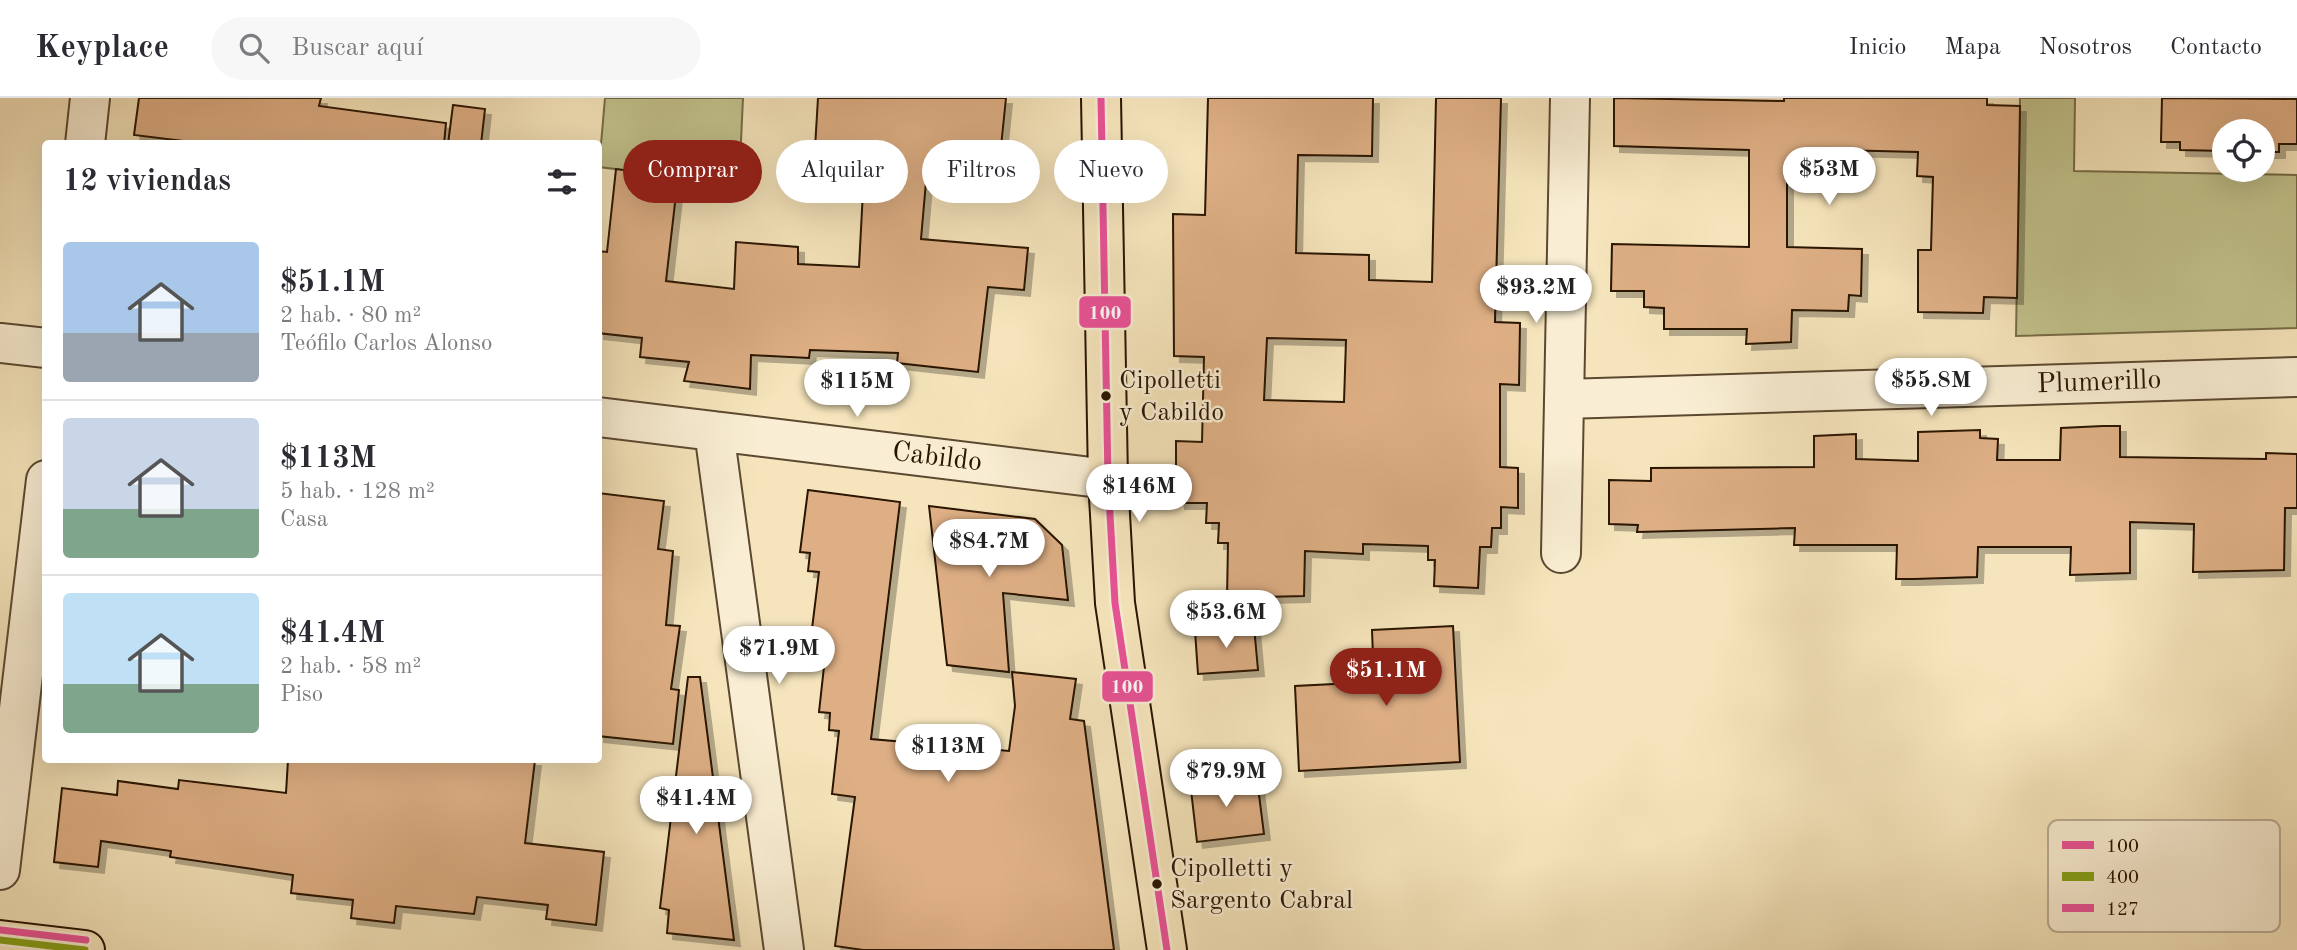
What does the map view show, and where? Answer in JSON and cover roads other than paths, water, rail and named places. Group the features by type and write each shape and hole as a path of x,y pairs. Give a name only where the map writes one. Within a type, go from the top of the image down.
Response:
{"main road":[{"path":"1101,98 1108,479 1115,603 1167,950"},
{"path":"0,940 85,950"}],"street":[{"path":"85,140 90,98"},
{"path":"1561,553 1570,98"},
{"path":"0,343 42,348"},
{"name":"Plumerillo","path":"1564,399 2297,377"},
{"name":"Cabildo","path":"602,417 1108,479"},
{"path":"713,431 785,950"},
{"path":"0,870 42,514"}],"place":[{"name":"Cipolletti y Cabildo","path":"1106,396"},
{"name":"Cipolletti y Sargento Cabral","path":"1157,884"}]}
